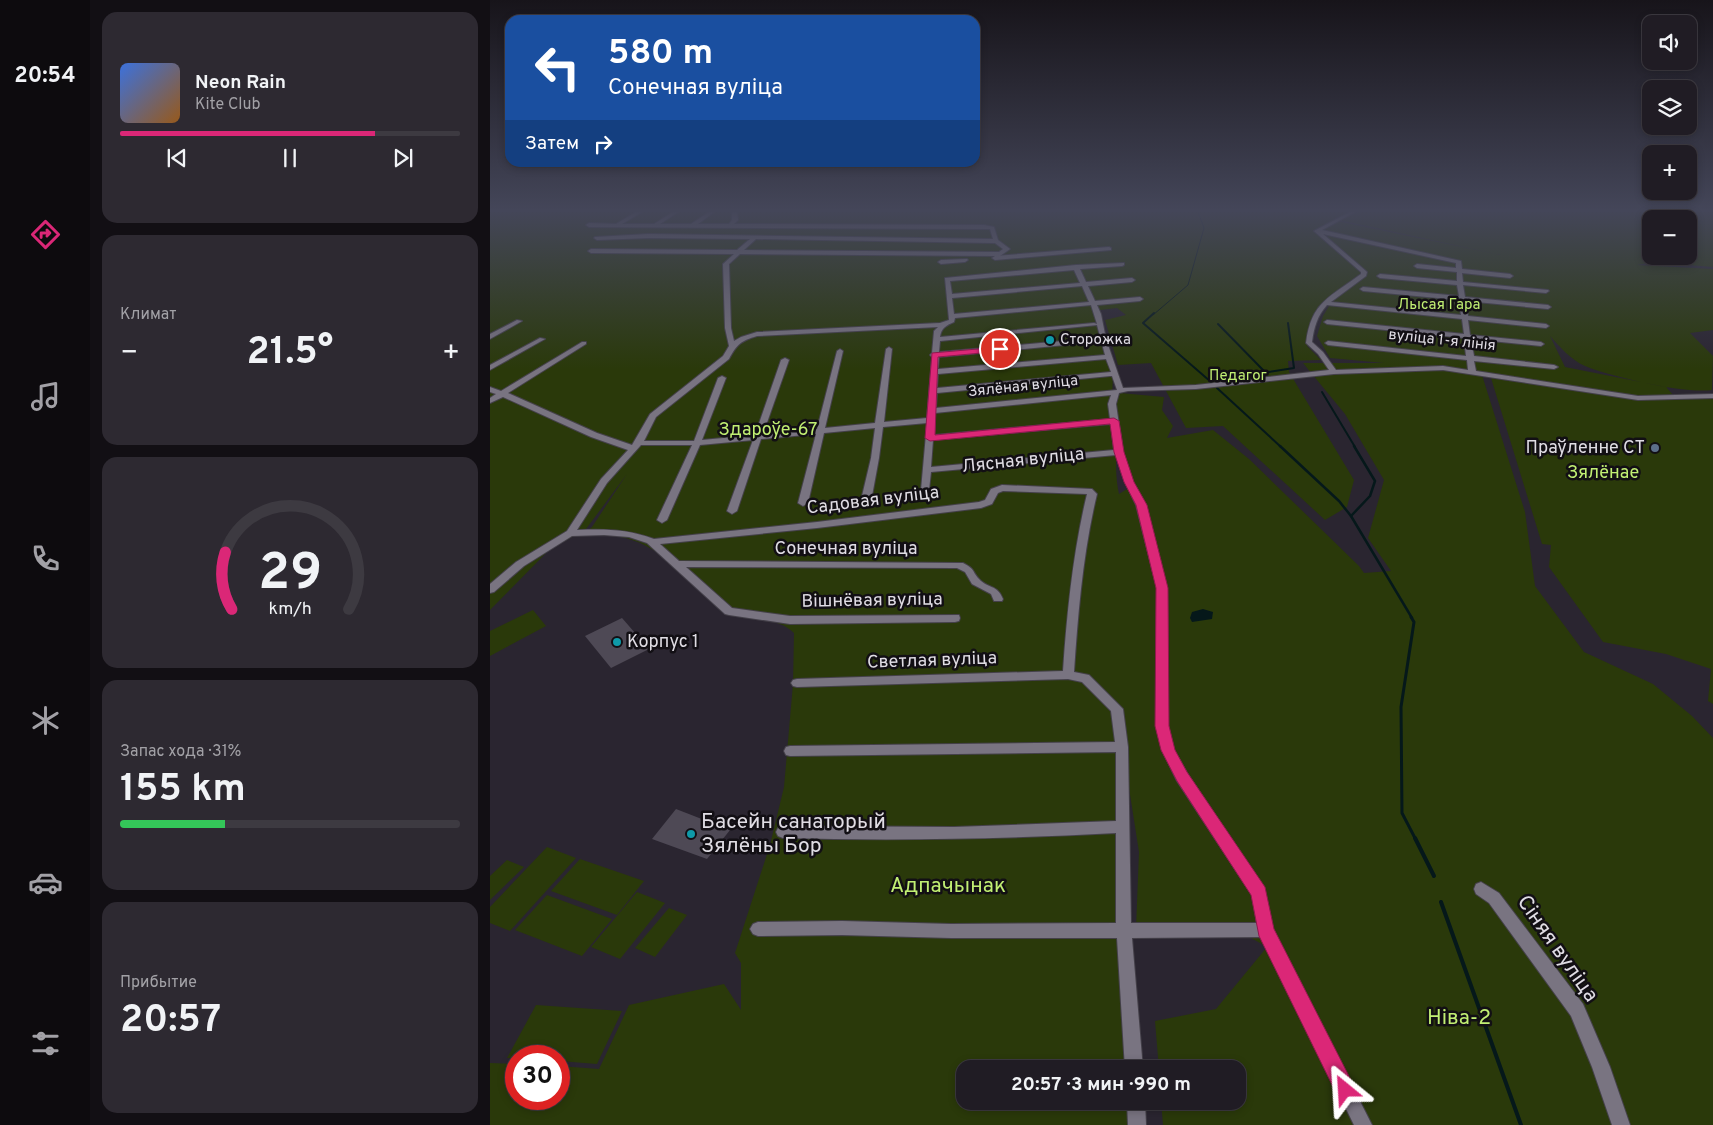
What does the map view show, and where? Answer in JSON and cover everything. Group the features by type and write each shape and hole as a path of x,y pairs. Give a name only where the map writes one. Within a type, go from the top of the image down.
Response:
{"street":[{"path":"726,264 728,328 732,346"},
{"path":"490,590 520,564 570,533 604,481 637,446 653,416 719,364 732,346 743,338 757,334 940,325 950,323 952,316 951,296 947,280 955,277 1114,264"},
{"path":"1334,372 1321,353 1309,342 1318,309 1329,298 1351,286 1364,275 1364,272 1355,264"},
{"path":"1459,264 1472,371"},
{"path":"1417,266 1510,276"},
{"path":"1076,267 1098,314 1102,339 1118,391 1112,404 1119,452 1129,482 1141,505 1162,588 1162,726 1168,750 1182,777 1259,893 1266,930 1363,1125"},
{"path":"1380,276 1546,291"},
{"path":"951,296 1132,280"},
{"path":"1363,289 1548,307"},
{"path":"952,316 1140,299"},
{"path":"1324,303 1546,326"},
{"path":"490,337 518,321"},
{"path":"1327,322 1541,344"},
{"path":"924,490 932,416 934,354 937,330 943,326 940,325"},
{"path":"936,339 1094,325"},
{"path":"490,368 542,339"},
{"path":"934,354 1096,340"},
{"path":"490,401 584,343"},
{"name":"вуліца 1-я лінія","path":"1328,343 1554,367"},
{"name":"Садовая вуліца","path":"867,496 875,458 889,349"},
{"path":"803,503 840,351"},
{"path":"934,372 1105,357"},
{"path":"732,511 760,437 785,360"},
{"name":"Зялёная вуліца","path":"490,389 526,402 594,435 637,446 696,443 878,425 1118,391 1196,387 1334,372 1442,368 1472,371 1638,398 1713,396"},
{"path":"932,391 1110,374"},
{"path":"662,520 722,378"},
{"path":"930,438 1114,421"},
{"name":"Лясная вуліца","path":"927,470 1119,452"},
{"name":"Садовая вуліца","path":"654,542 816,525 986,504 991,501 994,490 1002,488 1089,491 1092,494 1086,522 1071,633 1068,675"},
{"path":"570,533 604,532 630,534 654,542"},
{"name":"Вішнёвая вуліца","path":"654,542 729,611 790,620 955,618"},
{"name":"Сонечная вуліца","path":"679,564 959,565 968,570 976,582 995,592 998,599"},
{"path":"1068,675 1085,678 1118,709 1122,747 1124,930 1133,1060"},
{"name":"Светлая вуліца","path":"797,682 1068,675"},
{"path":"790,750 1122,747"},
{"path":"783,832 847,834 1044,832 1124,828"},
{"name":"Сіняя вуліца","path":"1481,890 1494,898 1518,927 1577,1010 1602,1067 1621,1125"},
{"path":"758,929 842,928 951,931 1266,930"},
{"path":"1136,1110 1137,1125"}],"green space":[{"path":"490,264 1640,264 1637,265 1713,269 1713,330 1690,333 1713,356 1712,390 1700,391 1656,385 1666,387 1674,396 1649,397 1433,366 1482,375 1525,512 1535,586 1584,652 1653,684 1692,716 1713,738 1713,1125 1163,1125 1162,1110 1246,1110 1246,1060 1158,1060 1155,1021 1216,1009 1267,947 1232,927 1136,929 1139,852 1129,788 1131,929 1138,1060 956,1060 956,1110 1142,1110 1143,1125 490,1125 490,1063 505,1064 505,1110 570,1110 570,1067 599,1069 629,1005 724,984 741,1010 741,963 735,953 770,845 784,787 793,684 794,633 787,627 770,621 743,617 726,611 648,547 621,537 583,535 592,527 627,474 586,529 549,550 490,610","holes":["1331,303 1323,316 1317,336 1330,358 1384,363 1303,363 1345,414 1384,480 1368,538 1391,571 1364,573 1249,459 1213,430 1167,438 1173,426 1162,410 1164,397 1120,393 1111,419 1113,375 1100,310 1117,308 1126,315 1105,320 1118,365 1151,363 1186,428 1223,426 1325,520 1347,507 1354,480 1289,372 1288,361 1321,360 1307,346 1315,312","1550,336 1570,357 1585,366 1645,383 1565,367","1110,404 1111,421 1132,486 1119,494 1111,423"]},
{"path":"1697,264 1713,264 1713,267 1689,265"},
{"name":"Зялёнае","path":"1491,378 1635,400 1713,399 1713,704 1708,701 1711,669 1666,654 1603,642 1549,567 1551,545 1542,544"},
{"path":"533,610 546,626 490,656 490,631"},
{"path":"547,847 576,858 510,931 490,923 490,907"},
{"path":"580,859 644,881 617,915 551,891"},
{"path":"507,860 524,867 490,900 490,876"},
{"path":"637,892 665,903 620,959 591,947"},
{"path":"547,895 612,919 582,956 515,930"},
{"path":"669,908 687,915 655,957 635,948"},
{"path":"536,1005 622,1011 597,1064 570,1062 570,1045 514,1045"}],"shaded area":[{"path":"1203,609 1213,612 1212,619 1192,622 1190,618 1192,612"}],"building":[{"name":"Корпус 1","path":"622,618 649,649 611,668 585,636"},
{"name":"Басейн санаторый Зялёны Бор","path":"676,809 730,830 707,859 652,839"}],"waterway":[{"path":"1153,315 1188,285 1194,264"},
{"path":"1154,313 1143,323 1211,382"},
{"path":"1210,381 1294,368 1288,323"},
{"path":"1218,324 1265,372"},
{"path":"1217,388 1281,447"},
{"path":"1322,392 1355,447"},
{"path":"1280,446 1339,501 1351,516"},
{"path":"1351,516 1370,496 1375,481 1354,446"},
{"path":"1351,516 1412,618"},
{"path":"1411,617 1414,622 1401,707 1402,813 1416,840"},
{"path":"1416,840 1434,876"},
{"path":"1441,902 1521,1125"}],"place":[{"name":"Сторожка","path":"1050,340"},
{"name":"Праўленне СТ","path":"1655,448"},
{"name":"Корпус 1","path":"617,642"},
{"name":"Басейн санаторый Зялёны Бор","path":"691,834"}],"route":[{"path":"1000,349 934,354 930,438 1114,421 1119,452 1129,482 1141,505 1162,588 1162,726 1168,750 1182,777 1259,893 1266,930 1345,1090"}],"park label":[{"name":"Лысая Гара","path":"1439,305"},
{"name":"Педагог","path":"1238,376"},
{"name":"Здароўе-67","path":"768,430"},
{"name":"Адпачынак","path":"948,886"},
{"name":"Ніва-2","path":"1459,1018"}]}
